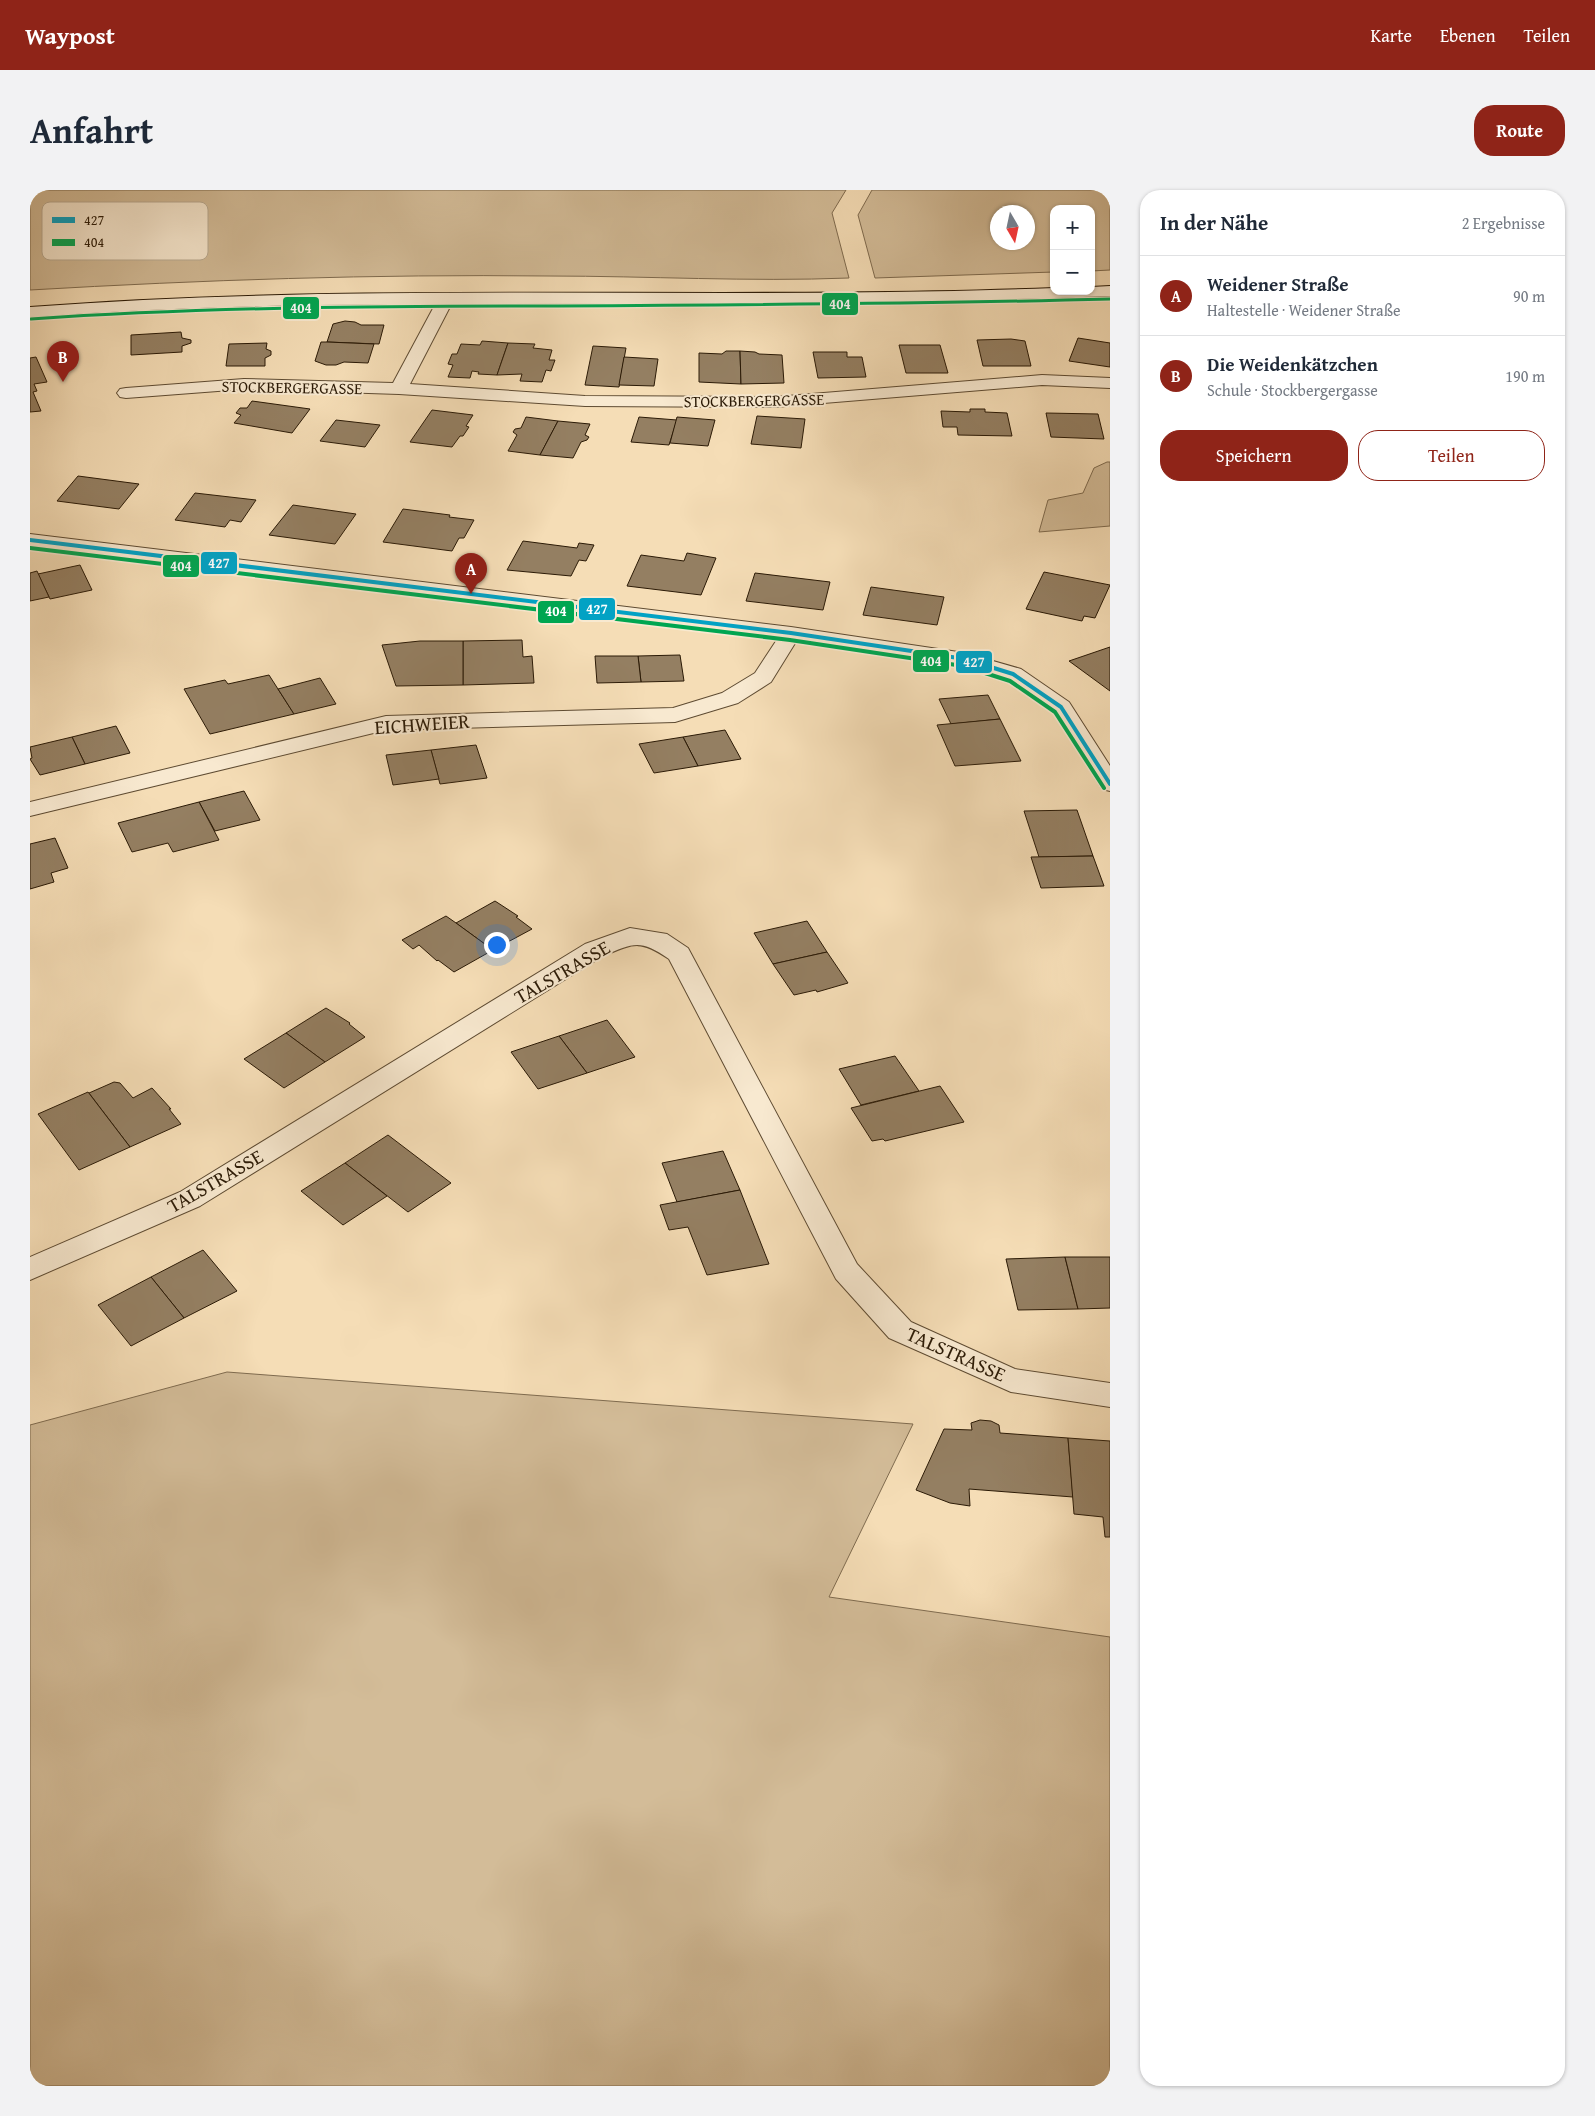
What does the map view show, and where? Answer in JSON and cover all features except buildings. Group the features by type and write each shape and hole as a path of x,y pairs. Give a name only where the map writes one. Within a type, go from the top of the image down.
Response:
{"street":[{"path":"30,312 210,302 446,299 872,298 1110,291"},
{"path":"398,389 446,299"},
{"name":"STOCKBERGERGASSE","path":"126,393 244,384 398,389 585,401 775,402 1042,380 1110,382"},
{"path":"30,540 791,633 965,659 1013,674 1061,707 1110,784"},
{"name":"EICHWEIER","path":"30,809 386,723 675,714 730,698 763,677 791,633"},
{"name":"TALSTRASSE","path":"30,1269 190,1199 594,950 630,936 658,940 679,954 846,1270 900,1330 1011,1380 1110,1395"}],"shaded area":[{"path":"30,190 846,190 832,213 849,278 418,276 159,283 30,290"},
{"path":"872,190 1110,190 1110,270 1095,271 1095,205 1050,205 1050,272 875,278 858,215"},
{"path":"1110,462 1110,526 1039,532 1048,500 1083,493 1094,468"},
{"path":"227,1372 913,1424 829,1597 1110,1637 1110,2086 30,2086 30,1425"}],"transit line":[{"name":"404","path":"31,319 148,312 266,308 882,304 1110,299"},
{"name":"427","path":"30,540 791,633 965,659 1013,674 1061,707 1110,784"},
{"name":"404","path":"30,548 790,640 963,666 1010,681 1055,712 1104,788"}],"place":[{"name":"Die Weidenkätzchen","path":"63,382"},
{"name":"Weidener Straße","path":"471,594"}]}
